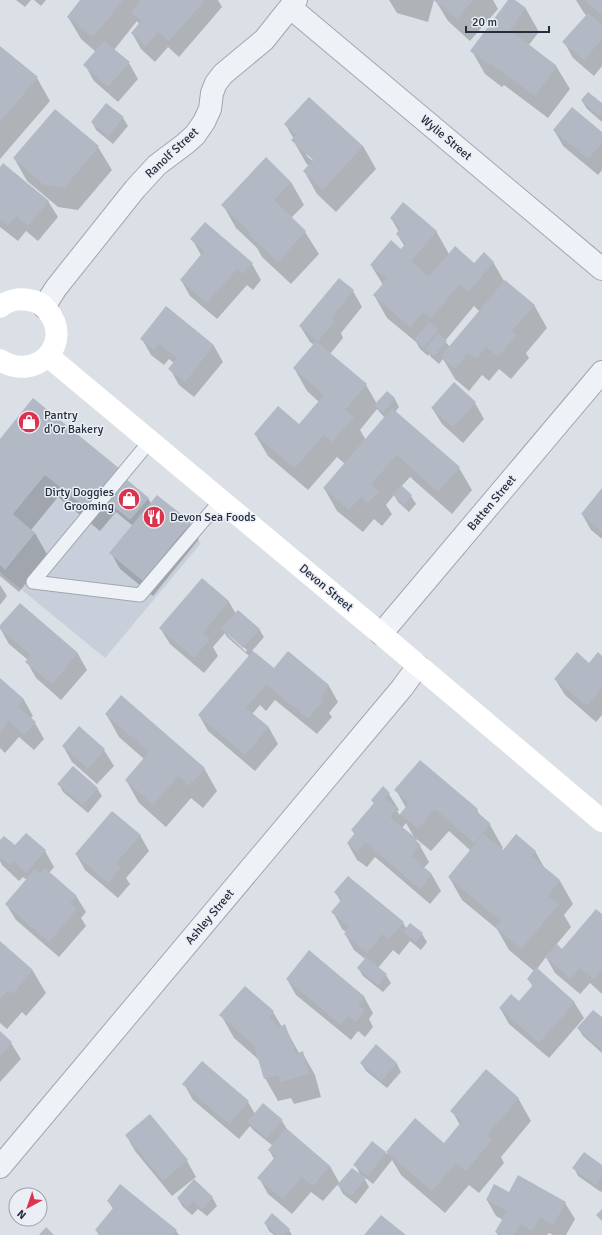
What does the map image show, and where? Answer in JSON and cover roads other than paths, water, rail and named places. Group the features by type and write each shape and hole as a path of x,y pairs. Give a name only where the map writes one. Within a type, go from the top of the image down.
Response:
{"main road":[{"path":"0,307 10,301 22,299 34,301 44,307 52,316 56,326 54,347 48,356 37,364 18,367 6,364 0,360"},
{"name":"Devon Street","path":"48,356 382,634 602,821"}],"street":[{"name":"Wylie Street","path":"293,4 602,269"},
{"name":"Ranolf Street","path":"44,307 56,288 135,189 157,164 186,144 195,135 204,122 210,109 212,93 216,83 223,74 264,40 293,4"},
{"name":"Batten Street","path":"382,634 602,372"},
{"name":"Ashley Street","path":"0,1167 402,688 418,666"}],"lane":[{"path":"150,441 33,582 140,596 221,500"}],"place":[{"name":"Pantry d'Or Bakery","path":"29,422"},
{"name":"Dirty Doggies Grooming","path":"129,499"},
{"name":"Devon Sea Foods","path":"154,517"}]}
